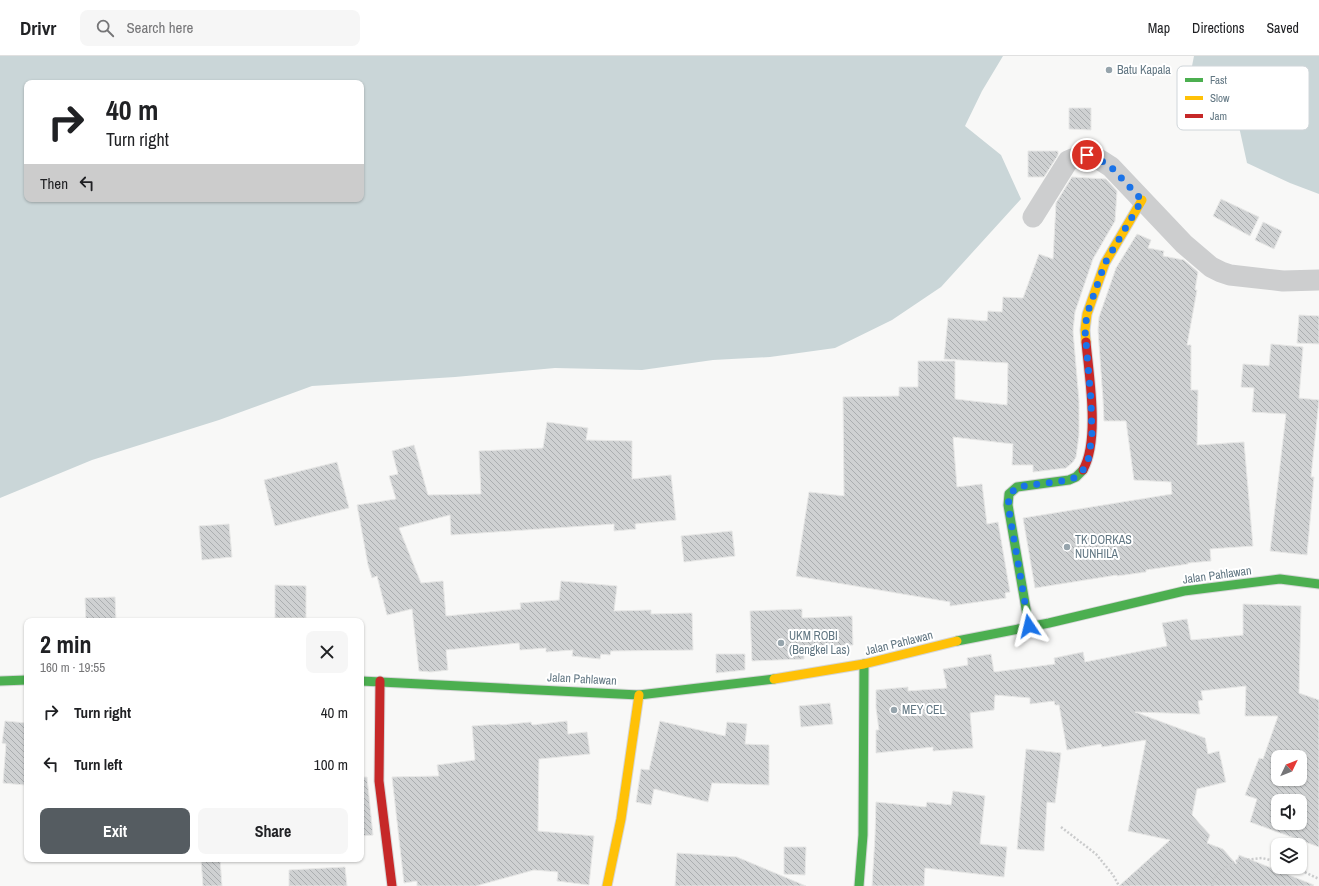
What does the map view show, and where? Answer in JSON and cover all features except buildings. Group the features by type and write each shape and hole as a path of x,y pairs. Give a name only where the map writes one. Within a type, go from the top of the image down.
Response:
{"main road":[{"path":"1029,626 1008,498 1017,487 1069,480 1076,477 1083,470 1088,461 1092,436 1091,400 1085,330 1087,314 1105,263 1142,200"},
{"name":"Jalan Pahlawan","path":"364,681 639,695 790,677 864,664 953,642 1184,591 1280,579 1319,584"},
{"path":"859,886 863,835 864,664"},
{"path":"0,681 24,680"},
{"path":"380,681 379,781 392,886"},
{"path":"607,886 621,819 639,695"}],"street":[{"path":"1033,217 1068,161 1078,156 1087,155 1100,160 1111,167 1184,244 1211,267 1230,275 1283,281 1319,280"}],"path":[{"path":"1061,827 1096,854 1113,875 1119,886"},
{"path":"1212,886 1217,874 1235,861 1262,858 1271,860"},
{"path":"1307,873 1319,879"}],"shaded area":[{"path":"0,56 1003,56 982,91 965,126 1001,155 1021,199 941,287 892,320 835,348 770,357 713,360 642,370 555,368 455,377 312,386 219,420 92,460 0,498"},
{"path":"1194,56 1319,56 1319,194 1290,183 1247,163 1240,130 1309,130 1309,66 1192,66"}],"traffic: fast":[{"path":"1029,626 1008,505 1009,494 1017,487 1069,480 1076,477 1083,470"},
{"path":"957,641 1049,623 1184,591 1280,579 1319,584"},
{"path":"859,886 863,835 864,664"},
{"path":"364,681 639,695 774,679"},
{"path":"0,681 24,680"}],"traffic: slow":[{"path":"1086,342 1085,330 1087,314 1105,263 1142,200"},
{"path":"774,679 864,664 957,641"},
{"path":"607,886 621,819 639,695"}],"traffic: jam":[{"path":"1083,470 1088,457 1092,425 1091,390 1086,342"},
{"path":"380,681 379,781 392,886"}],"place":[{"name":"Batu Kapala","path":"1109,70"},
{"name":"TK DORKAS NUNHILA","path":"1067,547"},
{"name":"UKM ROBI (Bengkel Las)","path":"781,643"},
{"name":"MEY CEL","path":"894,710"}],"route":[{"path":"1029,626 1008,498 1017,487 1069,480 1076,477 1083,470 1088,461 1092,436 1091,400 1085,330 1087,314 1105,263 1142,200 1111,167 1100,160 1087,155"}]}
